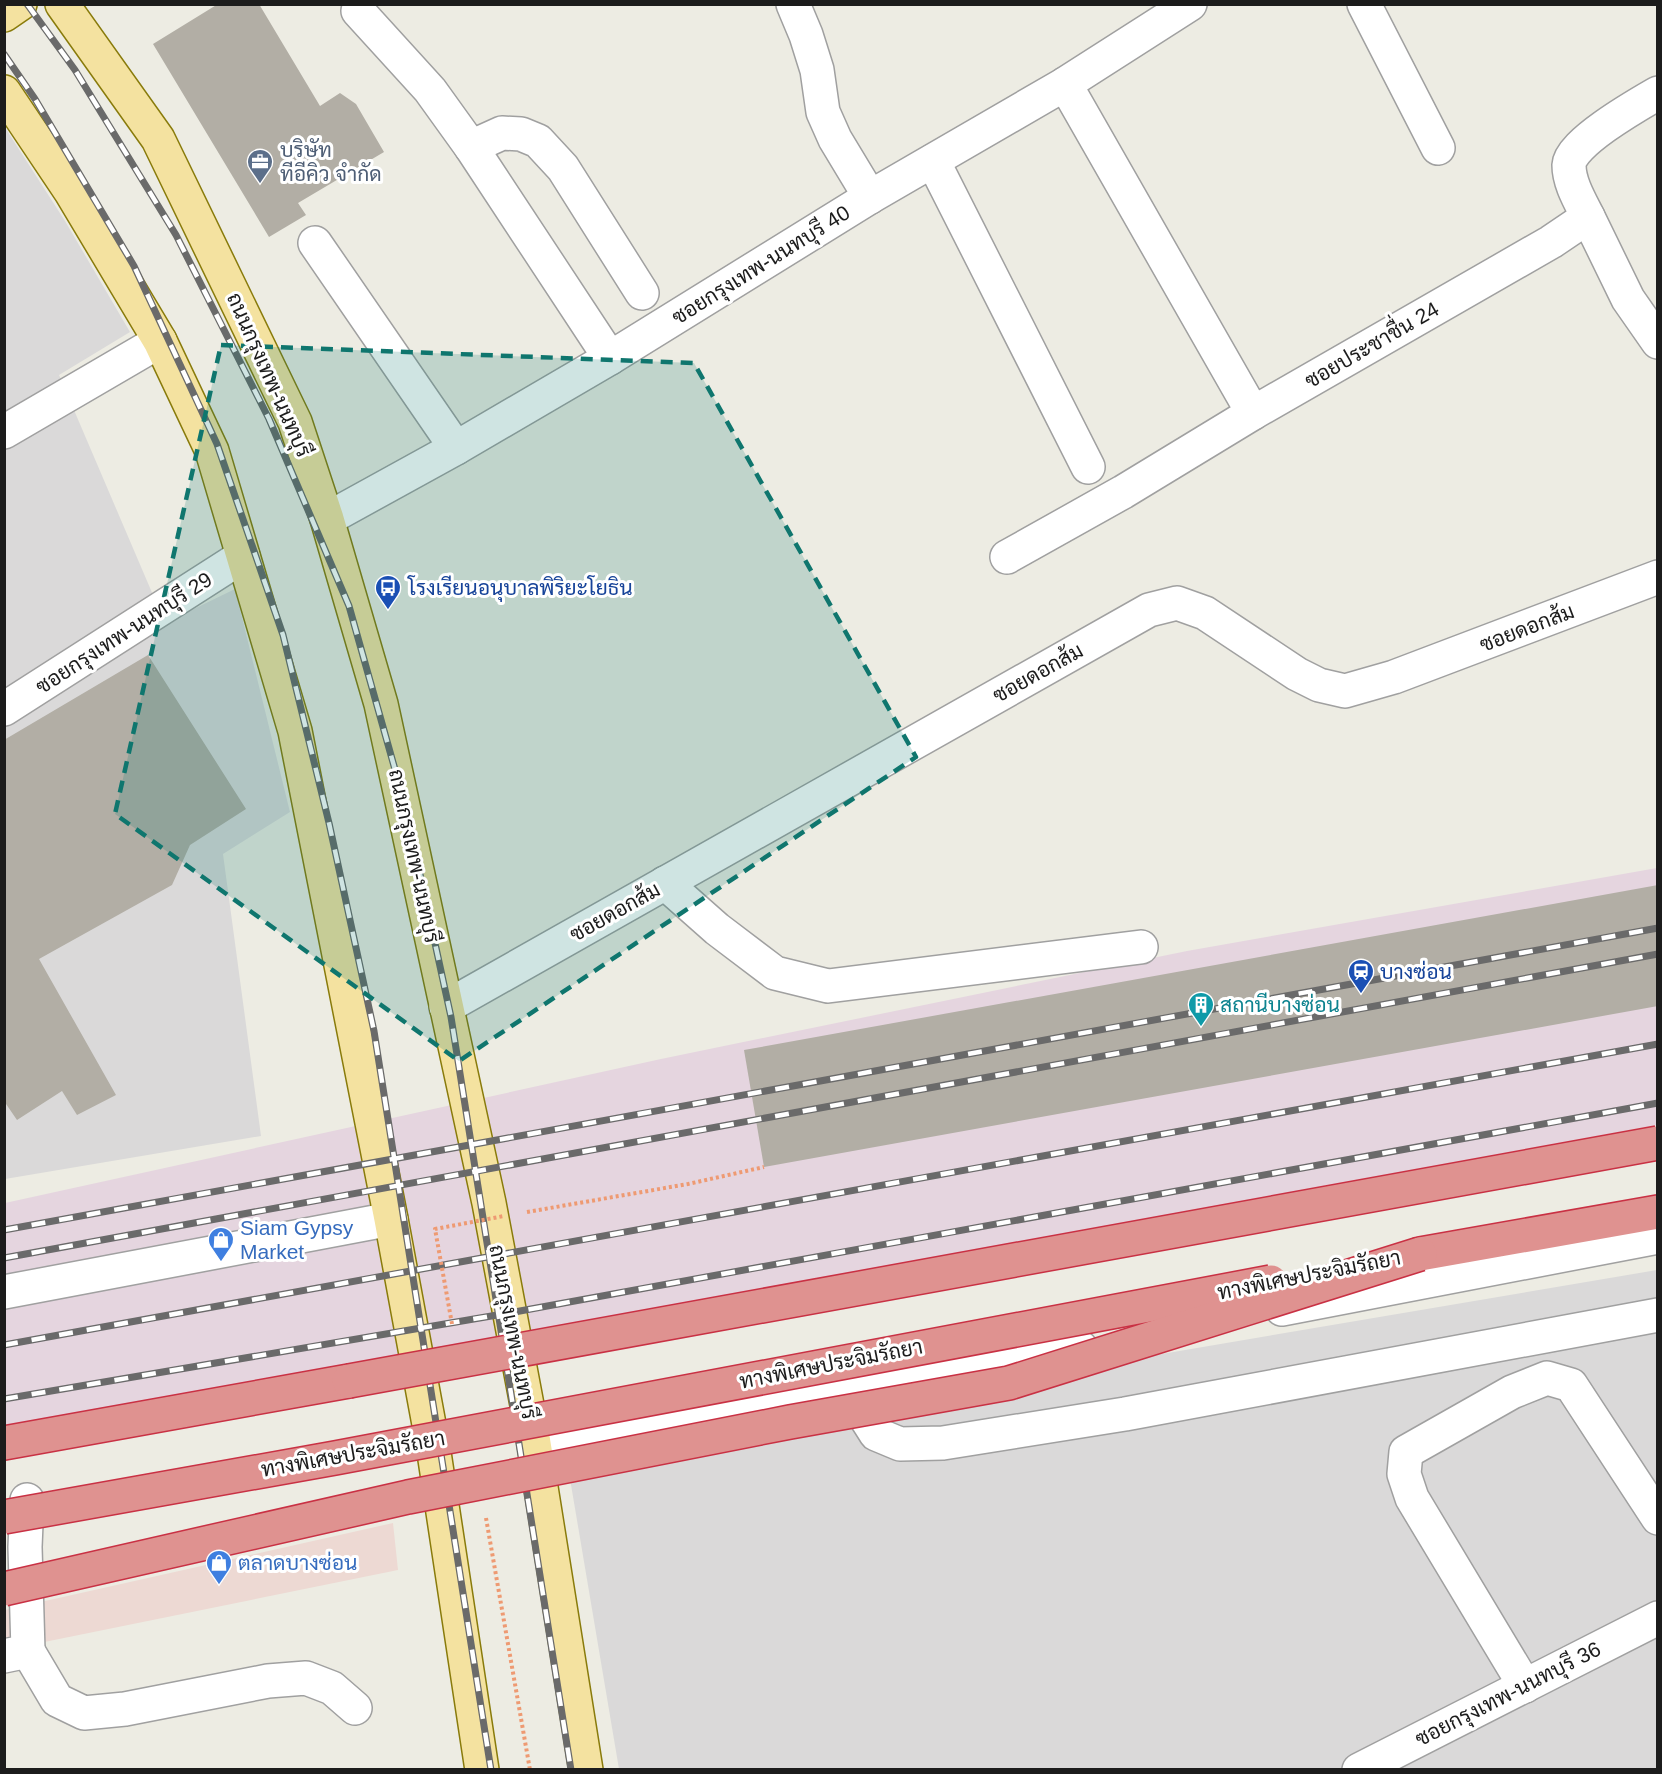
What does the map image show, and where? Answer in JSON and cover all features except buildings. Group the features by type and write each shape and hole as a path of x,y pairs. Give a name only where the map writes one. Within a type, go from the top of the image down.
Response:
{"highway":[{"path":"4,1443 1658,1143"},
{"name":"ทางพิเศษประจิมรัถยา","path":"12,1507 359,1453 1420,1254 1658,1212"},
{"path":"4,1588 408,1497 790,1422 1009,1383 1420,1254"}],"main road":[{"path":"4,15 20,4"},
{"name":"ถนนกรุงเทพ-นนทบุรี","path":"62,4 158,140 295,422 327,519 381,704 489,1203 533,1437 586,1770"},
{"path":"4,92 71,192 160,341 212,451 295,731 433,1446 482,1770"},
{"path":"12,1507 433,1446 533,1437"}],"street":[{"path":"793,4 817,70 823,112 870,197"},
{"name":"ซอยกรุงเทพ-นนทบุรี 40","path":"327,519 456,448 610,358 870,197 1065,84 1190,4"},
{"path":"1364,4 1438,148"},
{"path":"358,11 430,90 471,147 610,358"},
{"path":"1065,84 1253,413"},
{"path":"1658,93 1606,125 1573,153 1569,162 1571,178 1628,299 1658,342"},
{"path":"471,147 502,133 521,135 538,141 562,168 642,293"},
{"path":"933,160 1088,467"},
{"name":"ซอยประชาชื่น 24","path":"1006,557 1123,492 1253,413 1551,242 1588,217"},
{"path":"315,243 456,448"},
{"path":"4,432 160,341"},
{"name":"ซอยกรุงเทพ-นนทบุรี 29","path":"4,709 243,556"},
{"name":"ซอยดอกส้ม","path":"446,1006 1149,610 1177,603 1205,613 1297,674 1319,685 1345,691 1415,670 1658,577"},
{"path":"666,884 717,929 775,973 828,986 1141,947"},
{"path":"4,1292 391,1219"},
{"path":"533,1437 850,1393 1658,1237"},
{"path":"850,1393 876,1434 900,1444 943,1443 1125,1414 1658,1315"},
{"path":"1525,1686 1412,1498 1404,1474 1406,1452 1512,1392 1547,1378 1571,1384 1658,1518"},
{"path":"12,1507 25,1547 16,1653 57,1700 84,1713 126,1709 268,1681 306,1678 332,1688 355,1708"},
{"name":"ซอยกรุงเทพ-นนทบุรี 36","path":"1359,1770 1658,1618"}],"path":[{"path":"516,1214 688,1184 765,1167"}],"highlighted area":[{"path":"221,345 694,363 916,757 459,1061 115,814"}],"shaded area":[{"path":"4,126 65,221 130,332 59,375 165,623 235,589 290,812 223,854 261,1136 5,1179"},
{"path":"1657,868 1657,1125 5,1427 5,1203 661,1059 1187,951"},
{"path":"1657,1270 1657,1769 619,1769 566,1455"},
{"name":"ตลาดบางซ่อน","path":"393,1523 398,1570 5,1650 5,1610"}],"railway":[{"path":"27,4 75,70 176,235 269,419 349,606 405,805 451,1017 571,1770"},
{"path":"4,54 35,99 134,266 217,444 283,635 329,823 374,1031 491,1770"},
{"path":"4,1230 1658,928"},
{"path":"4,1258 1658,954"},
{"path":"4,1345 1658,1044"},
{"path":"4,1399 509,1313 1658,1103"}],"place":[{"name":"บริษัท ทีอีคิว จำกัด","path":"260,185"},
{"name":"โรงเรียนอนุบาลพิริยะโยธิน","path":"388,611"},
{"name":"บางซ่อน","path":"1361,995"},
{"name":"สถานีบางซ่อน","path":"1201,1028"},
{"name":"Siam Gypsy Market","path":"221,1263"},
{"name":"ตลาดบางซ่อน","path":"219,1586"}]}
